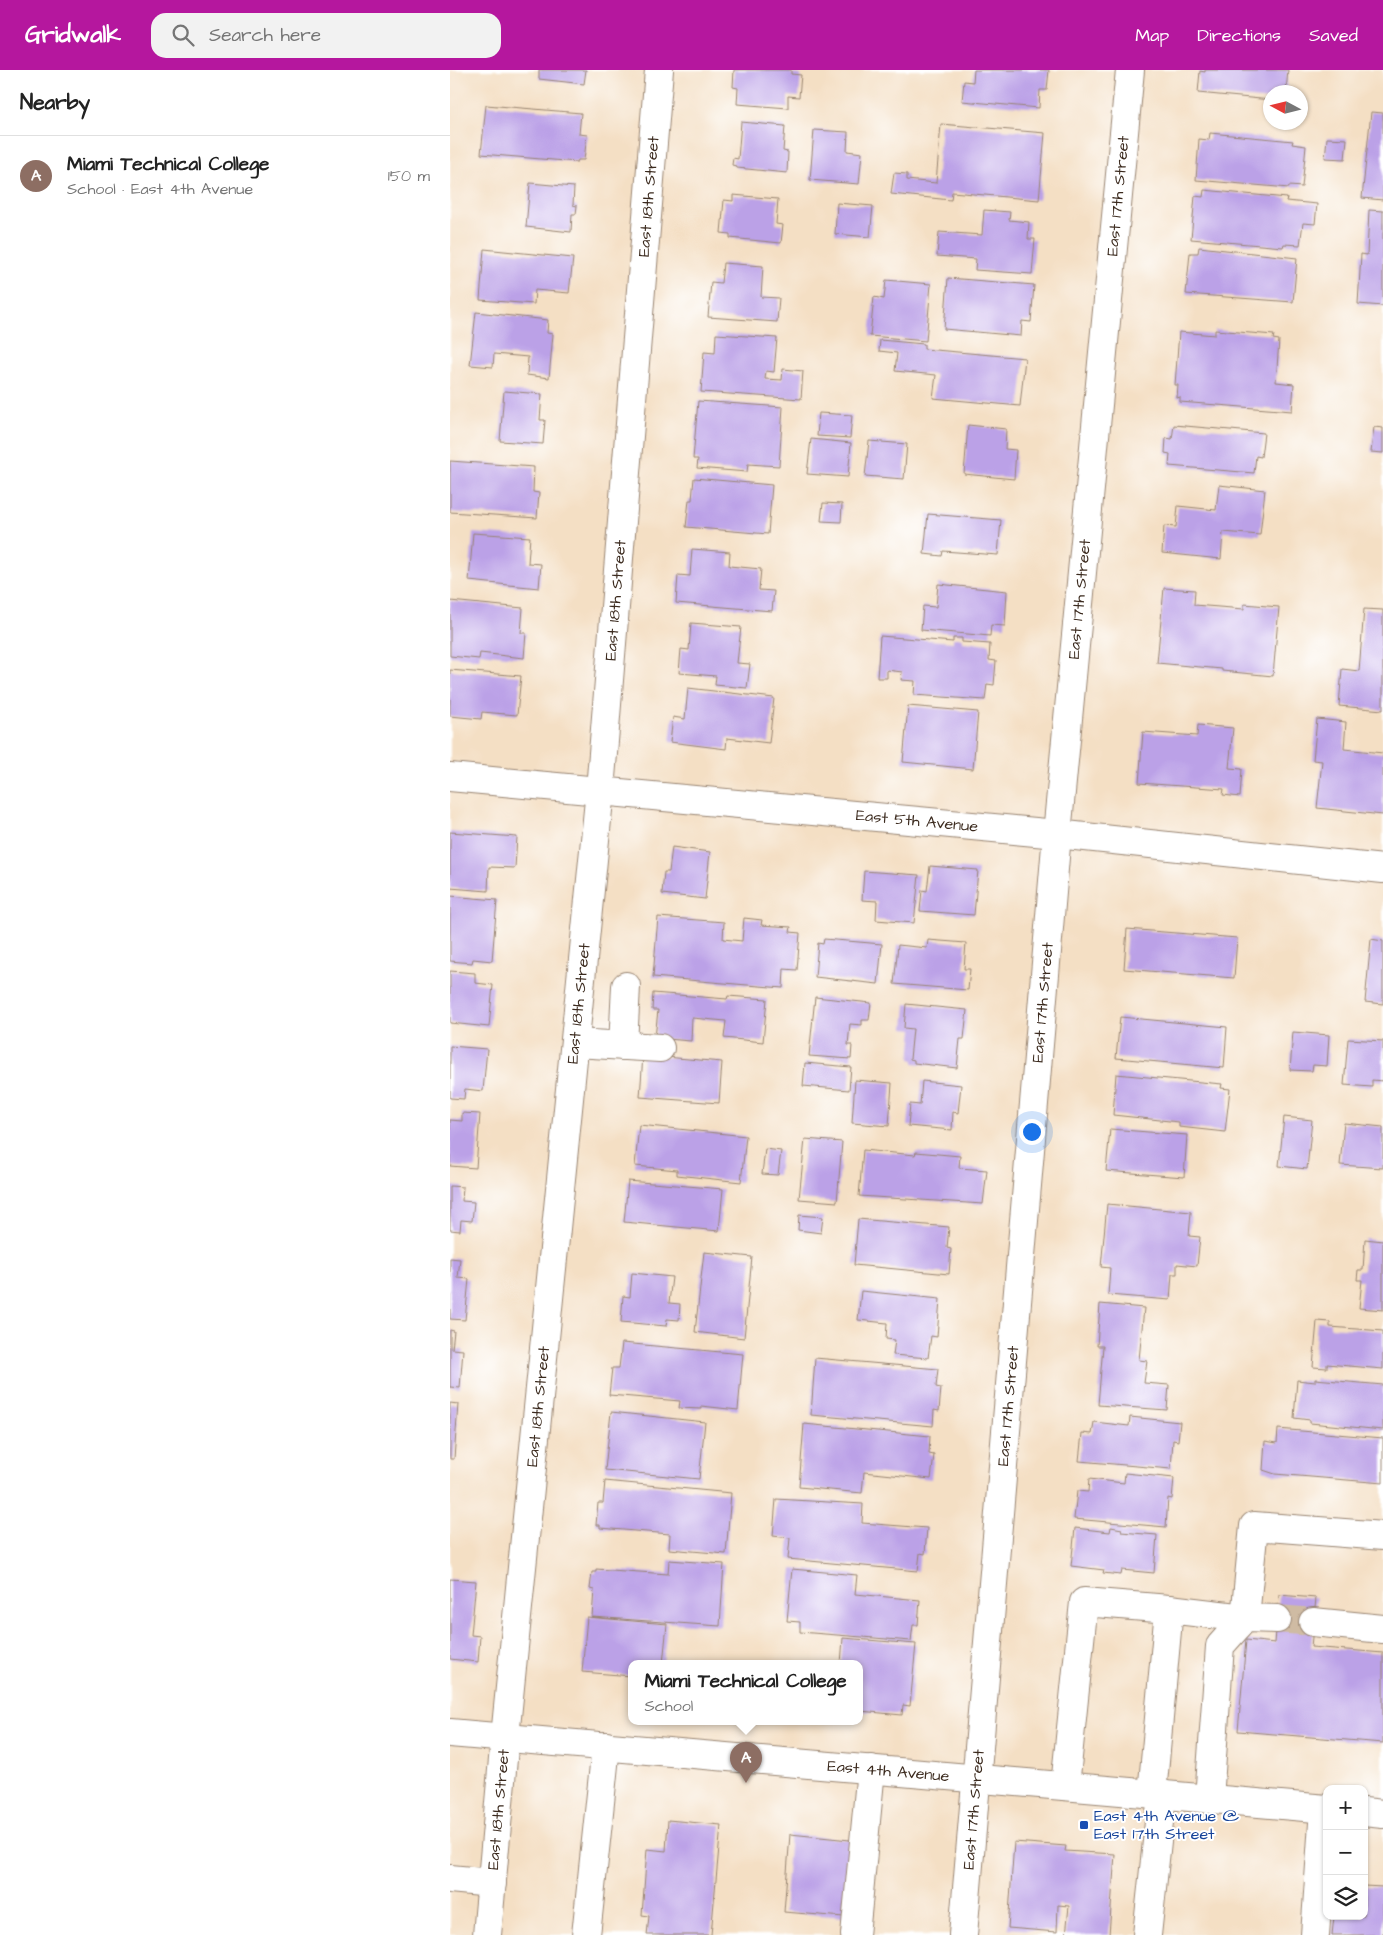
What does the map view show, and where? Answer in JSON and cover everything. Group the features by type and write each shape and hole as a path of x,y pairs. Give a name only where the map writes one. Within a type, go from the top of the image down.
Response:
{"street":[{"name":"East 18th Street","path":"487,1935 505,1737 600,790 659,70"},
{"name":"East 17th Street","path":"963,1935 978,1778 1057,834 1130,70"},
{"name":"East 5th Avenue","path":"450,777 1057,834 1383,868"},
{"path":"623,1046 626,986"},
{"path":"575,1043 660,1048"},
{"path":"1209,1799 1220,1646 1245,1618 1254,1526 1383,1536"},
{"path":"1065,1786 1084,1602 1170,1609 1245,1618 1277,1619"},
{"path":"1147,1935 1170,1609"},
{"path":"1313,1622 1383,1629"},
{"name":"East 4th Avenue","path":"450,1732 1323,1809"},
{"path":"586,1935 606,1746"},
{"path":"856,1935 871,1769"},
{"path":"1368,1812 1383,1814"},
{"path":"1314,1935 1324,1830"},
{"path":"450,1880 492,1883"}],"building":[{"path":"539,70 586,70 584,84 539,79"},
{"path":"734,70 791,70 791,74 801,75 799,97 788,96 788,108 737,104 738,88 733,87"},
{"path":"974,70 1049,70 1047,90 1040,90 1039,108 962,101 964,81 973,82"},
{"path":"1205,70 1288,70 1287,85 1263,85 1263,99 1198,93 1200,71 1205,72"},
{"path":"486,105 581,113 579,134 587,135 584,160 578,160 577,162 481,154"},
{"path":"1371,112 1383,113 1383,200 1362,198"},
{"path":"741,122 785,126 783,151 788,152 787,173 737,168 732,165 733,158 738,159"},
{"path":"941,124 1045,133 1039,200 952,192 951,200 891,194 894,173 907,174 907,180 936,183"},
{"path":"814,130 848,132 847,151 862,153 859,184 810,180"},
{"path":"1210,133 1293,141 1292,144 1306,146 1302,187 1289,186 1289,188 1196,180 1199,139 1209,140"},
{"path":"1327,138 1347,139 1345,159 1325,158"},
{"path":"530,183 574,187 573,205 577,206 576,214 572,214 571,232 526,227"},
{"path":"1204,190 1287,198 1286,201 1317,204 1315,224 1303,223 1300,245 1284,244 1283,247 1191,239 1195,196 1203,197"},
{"path":"733,195 778,199 776,224 783,225 781,243 730,238 730,234 721,233 724,200 733,201"},
{"path":"837,203 873,206 870,237 835,234"},
{"path":"984,210 1010,212 1009,220 1029,222 1028,239 1035,239 1032,274 975,270 976,259 937,256 939,232 982,235"},
{"path":"1369,210 1383,211 1383,306 1358,304 1361,254 1367,255"},
{"path":"1199,247 1297,258 1293,302 1186,294 1190,253 1198,253"},
{"path":"484,249 573,258 569,293 535,290 534,304 480,300"},
{"path":"723,263 763,266 761,297 779,298 777,322 708,317 711,282 721,283"},
{"path":"948,278 1034,285 1031,322 1022,321 1021,336 944,329"},
{"path":"886,280 931,284 926,341 870,336 874,297 884,299"},
{"path":"476,312 548,320 547,333 553,334 549,378 527,375 528,357 494,354 493,367 470,365"},
{"path":"1215,330 1274,335 1273,339 1279,340 1276,382 1294,384 1292,411 1180,402 1180,397 1177,398 1178,385 1175,385 1179,332 1215,335"},
{"path":"716,334 777,338 774,372 766,371 765,379 782,380 783,369 803,371 801,399 701,392 704,352 715,353"},
{"path":"880,340 924,344 924,349 1025,358 1020,406 933,398 936,375 895,371 897,353 879,351"},
{"path":"504,391 542,394 540,420 545,420 543,444 500,441"},
{"path":"698,401 783,407 779,466 748,464 747,472 697,468 698,459 693,459"},
{"path":"819,413 852,415 850,438 817,436"},
{"path":"968,425 1006,429 1005,449 1016,450 1014,479 964,474"},
{"path":"1174,425 1264,433 1261,457 1256,456 1254,473 1169,466 1170,454 1165,453 1166,438 1172,439"},
{"path":"1374,427 1383,428 1383,453 1371,452"},
{"path":"811,439 851,443 848,477 807,474"},
{"path":"869,441 907,444 904,479 865,476"},
{"path":"450,461 534,467 533,492 539,493 537,518 450,512"},
{"path":"694,478 772,485 768,534 686,527 689,500 692,500"},
{"path":"1219,485 1265,490 1260,535 1223,532 1221,559 1162,553 1164,526 1176,527 1178,506 1216,510"},
{"path":"823,503 842,504 841,522 821,521"},
{"path":"928,514 1001,520 998,555 943,551 942,556 924,554"},
{"path":"473,533 530,537 528,563 541,564 539,588 469,581"},
{"path":"692,549 730,552 729,566 761,569 759,590 774,591 772,611 676,603 678,575 690,576"},
{"path":"938,584 1007,591 1005,626 991,625 990,636 921,630 923,606 936,607"},
{"path":"1164,588 1195,590 1194,605 1244,609 1244,604 1279,607 1273,676 1157,663"},
{"path":"450,601 523,608 521,633 526,633 524,658 480,653 479,659 450,656"},
{"path":"1364,609 1383,610 1383,710 1339,706 1342,669 1359,671"},
{"path":"691,623 741,627 737,663 750,664 747,688 715,685 716,676 679,673 681,649 689,650"},
{"path":"880,636 953,642 953,638 962,638 962,642 990,644 989,660 996,661 994,685 987,684 985,700 914,695 915,681 901,680 902,672 887,670 887,678 877,678"},
{"path":"450,670 521,676 517,715 482,712 481,719 450,716"},
{"path":"688,688 774,698 769,743 727,738 726,749 670,742 673,717 685,719"},
{"path":"908,706 978,712 973,769 903,762"},
{"path":"1317,719 1346,722 1344,749 1383,753 1383,815 1317,808 1322,761 1313,760"},
{"path":"1198,725 1233,728 1229,768 1242,769 1240,797 1223,795 1224,789 1139,783 1143,732 1197,736"},
{"path":"450,832 517,837 515,868 489,867 488,891 450,888"},
{"path":"672,847 710,852 705,899 662,894 664,872 669,872"},
{"path":"930,866 978,870 974,915 920,911 922,890 927,891"},
{"path":"864,871 919,875 914,923 876,920 877,901 862,900"},
{"path":"450,896 497,900 492,961 473,959 472,963 450,961"},
{"path":"658,917 724,922 723,939 742,941 744,918 762,920 761,925 791,927 790,932 800,933 797,970 784,969 783,988 653,977"},
{"path":"1127,929 1237,938 1234,978 1124,969"},
{"path":"824,939 882,944 878,984 815,977 818,943 823,944"},
{"path":"1371,939 1383,941 1383,1004 1365,1002"},
{"path":"928,940 966,943 964,969 970,969 968,990 894,984 898,945 927,948"},
{"path":"450,971 475,973 475,983 493,985 489,1027 450,1023"},
{"path":"653,993 727,999 728,996 767,999 763,1042 724,1038 726,1021 692,1018 691,1041 655,1038 658,1010 652,1010"},
{"path":"815,997 871,1003 869,1020 862,1020 862,1025 850,1024 848,1045 852,1045 851,1059 809,1056"},
{"path":"906,1004 967,1010 964,1039 960,1039 957,1068 914,1063 914,1060 910,1059 913,1029 904,1028"},
{"path":"1120,1017 1227,1027 1224,1068 1116,1058"},
{"path":"1293,1032 1329,1035 1327,1066 1313,1065 1312,1071 1290,1070"},
{"path":"1348,1039 1383,1041 1383,1081 1372,1080 1372,1087 1344,1085"},
{"path":"450,1046 487,1049 483,1091 465,1089 464,1099 450,1098"},
{"path":"643,1055 722,1062 719,1103 640,1097"},
{"path":"805,1063 851,1067 849,1090 803,1086"},
{"path":"1116,1074 1222,1084 1221,1088 1230,1089 1225,1132 1179,1127 1179,1122 1113,1115"},
{"path":"855,1080 892,1083 889,1126 852,1123"},
{"path":"922,1081 961,1085 958,1113 953,1112 952,1130 908,1126 910,1104 920,1105"},
{"path":"462,1113 480,1114 476,1168 450,1166 450,1120 462,1121"},
{"path":"1284,1117 1312,1120 1307,1169 1279,1166"},
{"path":"1344,1123 1383,1127 1383,1168 1340,1165"},
{"path":"639,1125 746,1136 741,1182 677,1175 677,1170 635,1166"},
{"path":"1110,1129 1187,1135 1184,1177 1106,1171"},
{"path":"805,1139 842,1142 837,1202 799,1199"},
{"path":"765,1149 781,1151 778,1175 762,1174"},
{"path":"863,1150 915,1155 916,1152 960,1156 959,1168 987,1170 983,1204 859,1196"},
{"path":"628,1181 723,1189 719,1231 624,1222"},
{"path":"450,1186 463,1187 462,1201 474,1202 472,1221 461,1220 460,1231 450,1230"},
{"path":"1107,1204 1191,1212 1189,1236 1200,1237 1197,1266 1177,1264 1177,1274 1172,1274 1170,1300 1108,1295 1110,1268 1101,1267"},
{"path":"799,1215 823,1217 821,1233 798,1230"},
{"path":"858,1219 949,1227 947,1248 951,1249 949,1274 854,1265"},
{"path":"1365,1239 1383,1241 1383,1310 1359,1308 1362,1280 1357,1280 1358,1270 1363,1270"},
{"path":"704,1252 752,1257 744,1338 695,1332"},
{"path":"450,1258 460,1259 458,1278 469,1279 465,1320 450,1319"},
{"path":"632,1273 672,1277 669,1303 680,1304 679,1320 667,1319 666,1326 621,1322 623,1296 630,1297"},
{"path":"861,1291 940,1299 937,1337 931,1336 928,1358 893,1355 895,1340 886,1339 887,1323 858,1320"},
{"path":"1100,1304 1144,1308 1139,1360 1147,1361 1144,1383 1169,1385 1167,1410 1098,1405 1103,1346 1097,1346"},
{"path":"1317,1321 1330,1322 1330,1327 1383,1331 1383,1369 1327,1364 1327,1368 1313,1367"},
{"path":"450,1330 454,1331 452,1349 463,1350 460,1388 450,1387"},
{"path":"622,1343 743,1354 738,1410 701,1406 701,1409 679,1408 680,1401 609,1395 612,1368 619,1368"},
{"path":"815,1358 938,1369 936,1387 941,1388 939,1411 934,1410 933,1426 811,1415"},
{"path":"1315,1379 1383,1385 1383,1430 1310,1423 1310,1420 1294,1418 1297,1380 1315,1382"},
{"path":"450,1403 458,1404 454,1459 450,1459"},
{"path":"611,1412 705,1422 699,1479 605,1470"},
{"path":"1130,1417 1180,1422 1178,1441 1173,1440 1171,1469 1079,1461 1082,1433 1092,1434 1094,1422 1129,1426"},
{"path":"804,1424 930,1436 929,1454 934,1455 931,1479 864,1472 862,1493 799,1487"},
{"path":"1278,1429 1383,1438 1383,1483 1275,1474 1263,1470 1265,1441 1277,1443"},
{"path":"1125,1473 1174,1478 1172,1499 1168,1498 1166,1527 1074,1519 1077,1491 1088,1492 1089,1479 1124,1483"},
{"path":"605,1481 731,1493 726,1554 669,1549 670,1534 600,1528 600,1525 596,1525 598,1503 603,1503"},
{"path":"776,1499 863,1504 862,1523 927,1528 925,1554 920,1553 918,1571 788,1559 790,1538 773,1536"},
{"path":"1111,1527 1122,1529 1121,1532 1157,1535 1154,1573 1122,1570 1121,1575 1103,1573 1104,1570 1071,1566 1075,1528 1110,1532"},
{"path":"669,1560 724,1564 720,1626 592,1617 594,1590 590,1589 592,1572 596,1572 596,1569 668,1574"},
{"path":"792,1569 857,1575 855,1594 920,1600 918,1625 913,1625 911,1641 800,1632 800,1622 787,1621"},
{"path":"450,1579 476,1581 471,1635 480,1636 478,1662 450,1659"},
{"path":"1279,1595 1316,1598 1311,1647 1383,1653 1383,1743 1238,1731 1246,1640 1275,1643"},
{"path":"587,1617 667,1624 663,1660 628,1660 628,1676 582,1672"},
{"path":"843,1638 916,1644 910,1706 903,1705 902,1715 863,1711 863,1660 841,1660"},
{"path":"668,1820 721,1825 711,1935 647,1935 649,1916 642,1915 647,1849 666,1851"},
{"path":"790,1834 850,1840 844,1917 784,1912"},
{"path":"1014,1842 1066,1846 1065,1851 1115,1854 1109,1935 1066,1935 1069,1906 1058,1905 1057,1932 1008,1928"},
{"path":"1368,1886 1383,1887 1383,1935 1332,1935 1334,1920 1368,1920"}],"tunnel":[{"path":"1277,1619 1313,1622"}],"place":[{"name":"Miami Technical College","path":"746,1783"},
{"name":"East 4th Avenue @ East 17th Street","path":"1084,1825"}]}
